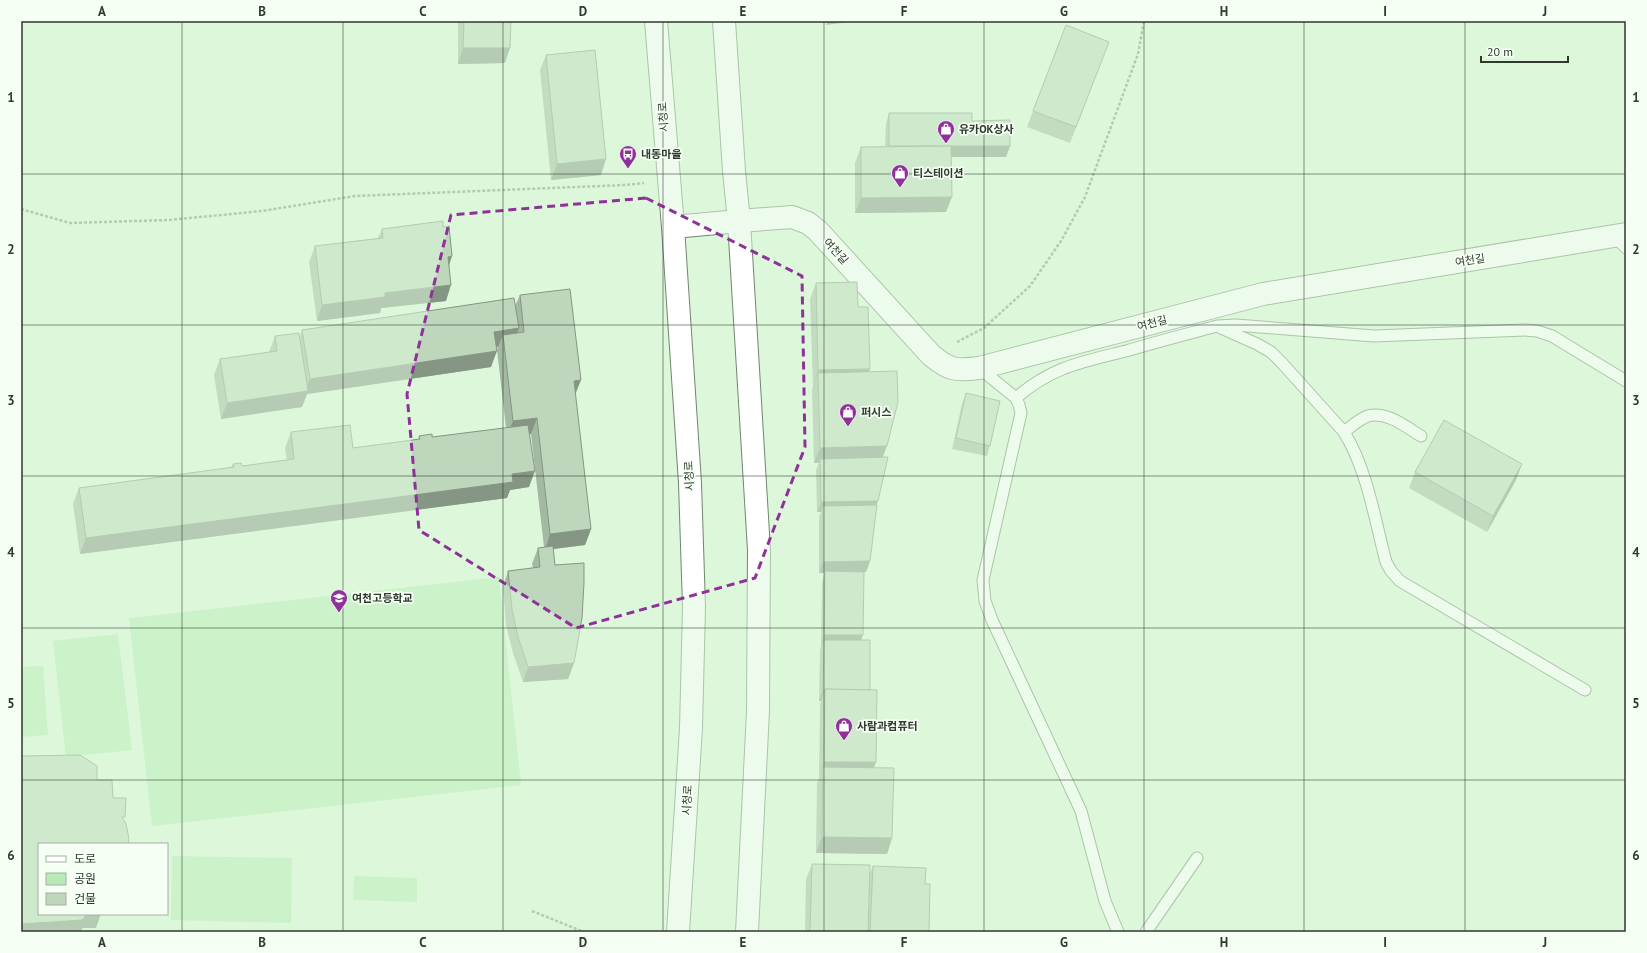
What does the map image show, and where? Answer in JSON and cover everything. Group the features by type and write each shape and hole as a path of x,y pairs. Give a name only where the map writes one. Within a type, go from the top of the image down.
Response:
{"street":[{"name":"시청로","path":"656,21 690,483 694,607 691,728 678,932"},
{"path":"724,21 734,171 739,221 759,550 757,719 747,932"},
{"name":"여천길","path":"672,227 792,218 808,223 818,231 931,354 952,369 978,368 1263,294 1622,240"}],"lane":[{"path":"1016,398 1040,379 1069,366 1217,326 1236,325 1374,336 1525,330 1537,331 1552,336 1626,381"},
{"path":"1217,326 1257,344 1270,352 1335,420 1344,432 1352,444 1363,473 1386,562 1391,571 1400,581 1585,690"},
{"path":"978,368 1016,398 1021,413 983,580 985,600 992,620 1081,812 1105,901 1118,932"},
{"path":"1344,432 1369,416 1379,415 1390,418 1421,436"},
{"path":"1146,932 1197,858"}],"path":[{"path":"931,354 984,328 1030,286 1062,241 1088,190 1138,54 1144,21"},
{"path":"21,209 70,223 169,220 262,211 355,196 625,185 668,180"},
{"path":"532,910 584,932"}],"highlighted area":[{"path":"646,198 802,276 805,447 755,578 576,628 419,530 407,394 451,215"}],"green space":[{"path":"499,577 521,785 152,826 129,618"},
{"path":"118,634 132,750 66,757 53,641"},
{"path":"43,666 48,735 21,737 21,667"},
{"path":"172,856 292,858 291,923 171,920"},
{"path":"354,876 417,878 417,902 353,900"}],"building":[{"path":"464,21 511,21 510,48 463,48"},
{"path":"1066,25 1109,42 1076,127 1033,111"},
{"path":"595,50 606,159 557,164 546,55"},
{"name":"유카OK상사","path":"889,113 972,113 972,121 1010,120 1010,146 889,146"},
{"name":"티스테이션","path":"951,146 952,197 861,198 861,147"},
{"path":"443,221 443,227 449,226 452,256 448,257 451,285 385,293 385,297 322,305 315,246 383,238 382,229"},
{"path":"857,282 858,307 868,307 870,369 818,370 816,283"},
{"path":"570,289 581,380 574,381 591,529 550,534 537,418 513,421 503,335 524,332 520,295"},
{"path":"514,298 519,328 494,332 497,351 310,379 302,330"},
{"path":"299,333 308,391 227,403 220,359 277,351 275,336"},
{"path":"897,371 898,402 887,446 820,448 818,373"},
{"path":"966,393 1000,401 990,446 956,438"},
{"path":"1444,420 1522,464 1493,516 1415,472"},
{"path":"350,425 353,448 420,439 419,436 432,434 432,437 528,425 535,471 512,474 513,482 86,538 79,488 234,467 233,464 241,463 242,466 294,459 291,432"},
{"path":"888,457 878,501 821,502 820,459"},
{"path":"877,505 870,561 823,562 823,506"},
{"path":"553,546 555,565 584,563 582,618 574,663 528,667 518,637 512,609 508,571 540,567 538,548"},
{"path":"825,571 864,572 863,635 824,635"},
{"path":"824,640 870,640 870,690 823,690"},
{"path":"825,689 877,690 876,762 824,762"},
{"path":"80,755 97,766 97,780 112,780 113,798 126,798 125,817 122,817 126,824 129,839 128,843 38,843 38,915 86,915 82,920 21,924 21,756"},
{"path":"823,767 894,768 892,838 822,837"},
{"path":"812,864 870,865 868,932 810,932"},
{"path":"873,866 926,868 925,884 930,884 929,932 870,932"}],"place":[{"name":"유카OK상사","path":"946,144"},
{"name":"내동마을","path":"628,169"},
{"name":"티스테이션","path":"900,188"},
{"name":"퍼시스","path":"848,427"},
{"name":"여천고등학교","path":"339,613"},
{"name":"사람과컴퓨터","path":"844,741"}]}
